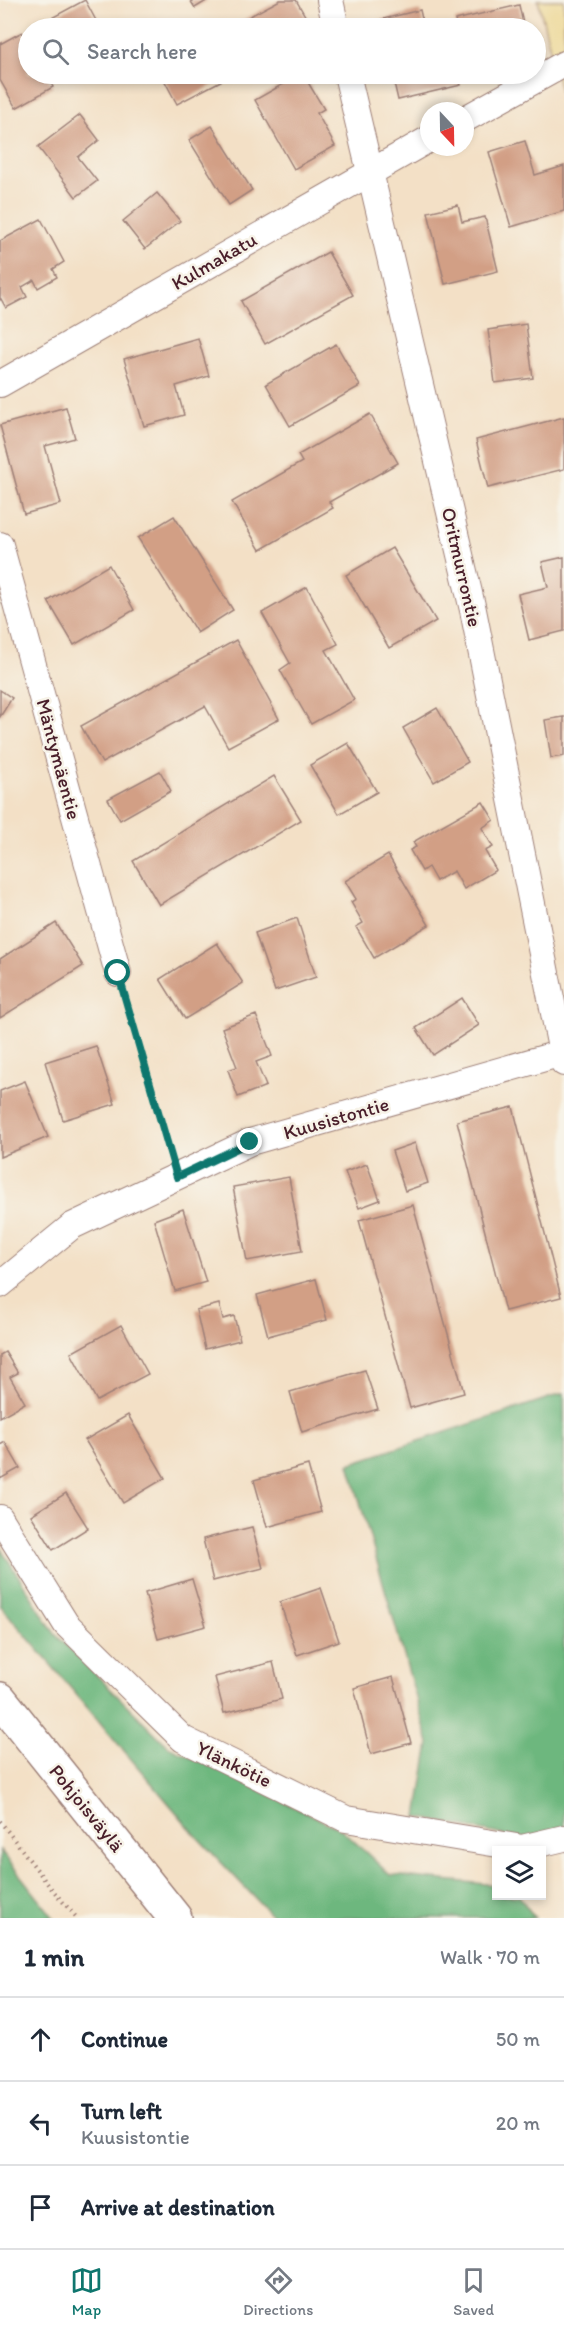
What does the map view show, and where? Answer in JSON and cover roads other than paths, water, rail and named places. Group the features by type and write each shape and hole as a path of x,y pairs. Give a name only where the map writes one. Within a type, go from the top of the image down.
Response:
{"main road":[{"name":"Pohjoisväylä","path":"0,1699 175,1918"}],"street":[{"path":"330,0 334,18"},
{"path":"546,73 564,63"},
{"name":"Oritmurrontie","path":"349,84 473,610 563,1058"},
{"path":"474,114 527,84"},
{"name":"Kulmakatu","path":"0,384 420,144"},
{"name":"Mäntymäentie","path":"0,545 118,973"},
{"name":"Kuusistontie","path":"0,1284 72,1226 250,1142 563,1058"},
{"name":"Ylänkötie","path":"0,1518 66,1624 183,1738 346,1819 522,1848 564,1838"}]}
